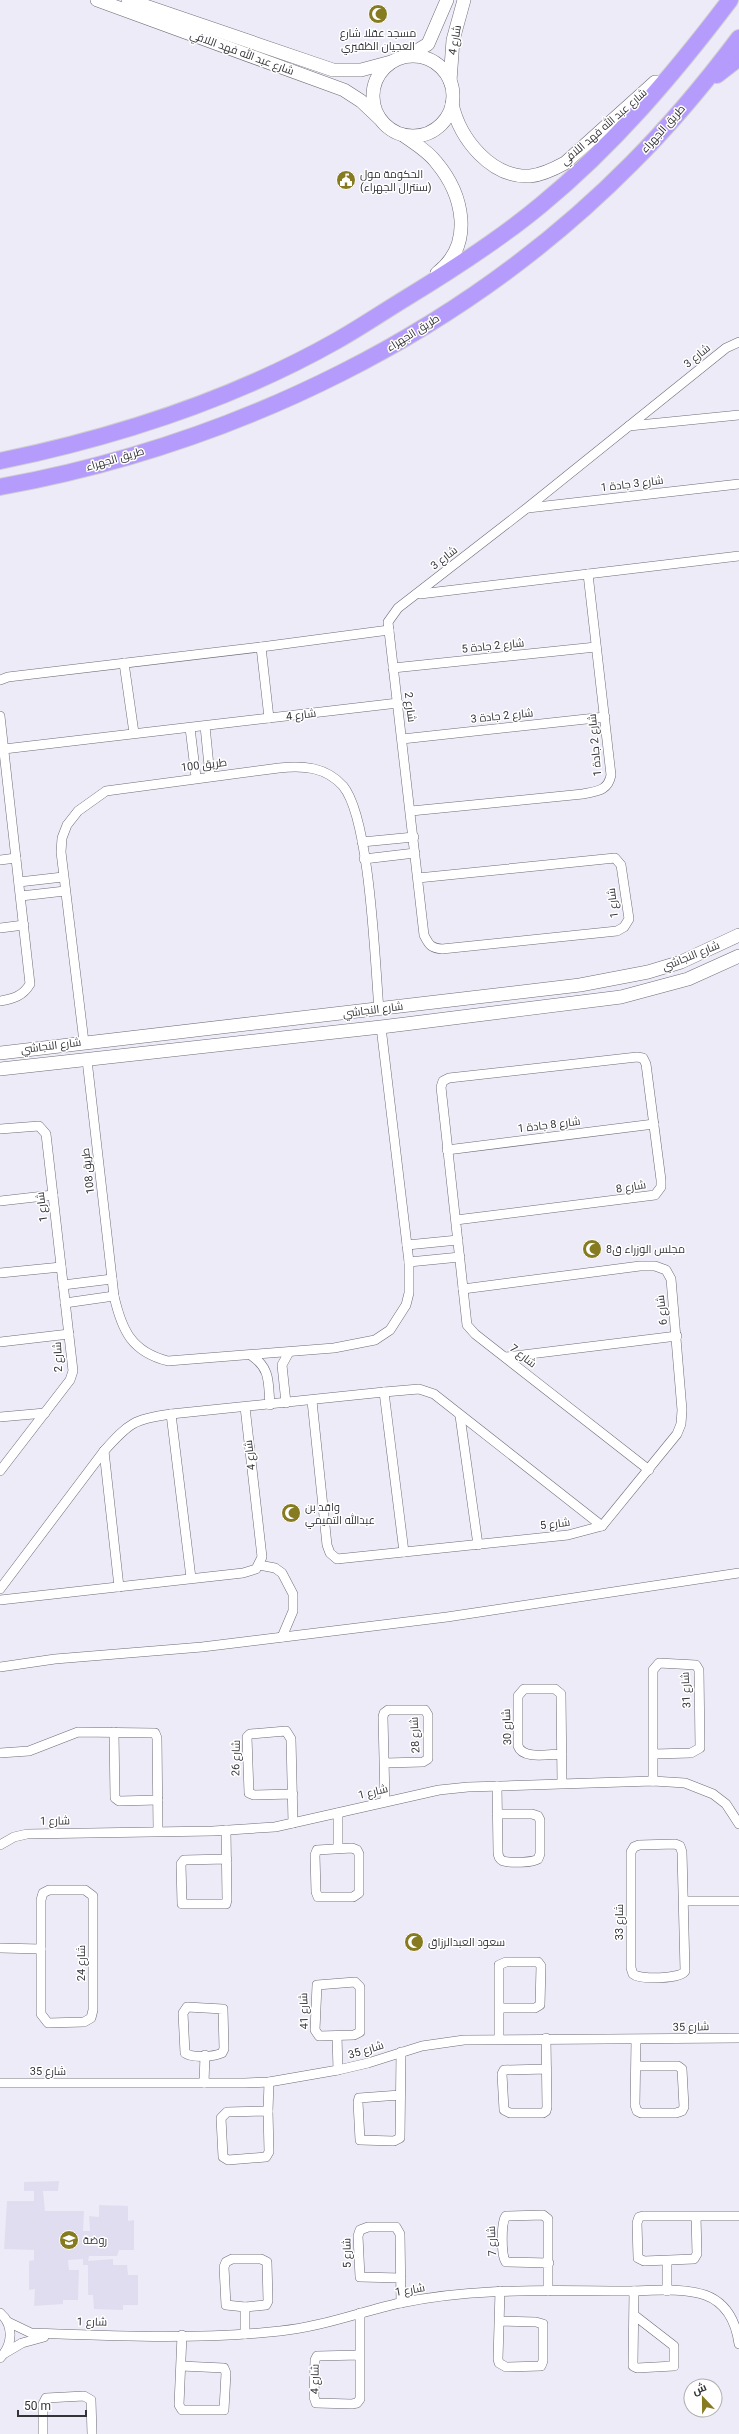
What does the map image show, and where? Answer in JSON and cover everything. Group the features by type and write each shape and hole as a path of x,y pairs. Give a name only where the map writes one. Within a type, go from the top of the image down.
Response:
{"highway":[{"path":"0,460 131,427 241,387 330,344 465,262 541,205 605,146 655,94 730,0"},
{"name":"طريق الجهراء","path":"0,487 85,468 204,432 335,377 400,343 484,287 561,228 632,164 702,84 739,38"},
{"path":"702,84 728,68 739,58"}],"street":[{"name":"شارع عبد الله فهد اللافي","path":"97,0 344,90 361,101 379,118"},
{"name":"شارع عبد الله فهد اللافي","path":"128,0 150,4 333,70 361,70 391,62"},
{"name":"شارع 4","path":"405,56 418,52 428,44 447,0"},
{"name":"شارع 4","path":"450,81 453,40 464,0"},
{"name":"شارع عبد الله فهد اللافي","path":"452,104 456,121 468,140 494,168 513,174 530,176 547,172 565,164 645,92 717,17"},
{"path":"385,310 447,265 457,250 462,231 457,197 448,178 435,160 379,118 373,100 375,81 381,70 391,62 405,56 419,56 432,60 443,69 450,81 453,92 452,104 447,116 439,126 427,133 414,136 401,134"},
{"name":"شارع 3","path":"418,594 726,348 739,342"},
{"path":"629,426 739,415"},
{"name":"شارع 3 جادة 1","path":"527,508 739,484"},
{"path":"418,594 739,556"},
{"name":"شارع 2 جادة 1","path":"410,811 583,794 603,789 610,783 611,775 605,717 588,574"},
{"name":"شارع 2","path":"418,594 391,615 388,622 418,878"},
{"path":"0,680 8,676 261,648 388,630"},
{"name":"شارع 2 جادة 5","path":"393,668 596,647"},
{"path":"261,648 269,718"},
{"path":"124,663 134,733"},
{"name":"شارع 4","path":"4,749 398,703"},
{"path":"0,716 4,749 4,785 21,896 30,984 25,992 19,996 0,1001"},
{"name":"شارع 2 جادة 3","path":"402,740 605,717"},
{"path":"205,726 210,776"},
{"path":"190,728 196,777"},
{"name":"طريق 100","path":"84,1042 61,852 62,838 67,825 78,811 93,798 106,791 196,777 301,766 319,769 344,787 357,817 362,842 379,1010"},
{"path":"362,842 414,836"},
{"path":"364,859 415,853"},
{"name":"شارع 1","path":"610,857 619,861 621,865 629,919 624,927 617,931 442,950 433,948 424,935 418,878 610,857"},
{"path":"0,860 16,858"},
{"path":"19,882 63,877"},
{"path":"21,896 65,891"},
{"path":"0,928 24,926"},
{"name":"شارع النجاشي","path":"0,1053 84,1042 379,1010 580,985 648,972 681,962 739,935"},
{"name":"شارع النجاشي","path":"0,1070 381,1027 621,997 688,979 739,956"},
{"path":"535,991 531,997 536,1008"},
{"path":"507,994 516,1002 512,1011"},
{"name":"طريق 108","path":"87,1060 114,1296 122,1328 141,1350 154,1358 168,1362 289,1352 358,1344 375,1340 390,1330 406,1305 409,1293 409,1262 381,1027"},
{"name":"شارع 8","path":"636,1056 643,1058 646,1064 654,1124 661,1187 655,1195 456,1220 447,1150 441,1087 442,1081 449,1078 636,1056"},
{"name":"شارع 8 جادة 1","path":"447,1150 654,1124"},
{"name":"شارع 1","path":"0,1129 33,1125 39,1126 44,1130 61,1267"},
{"path":"0,1201 53,1195"},
{"name":"شارع 7","path":"456,1220 467,1325 475,1334 649,1470"},
{"path":"407,1245 458,1240"},
{"path":"409,1262 460,1257"},
{"name":"شارع 6","path":"463,1289 655,1266 666,1270 671,1279 677,1336 682,1410 681,1424 677,1434 602,1526"},
{"path":"0,1274 61,1267"},
{"name":"شارع 2","path":"0,1471 70,1380 73,1371 61,1267"},
{"path":"63,1285 112,1279"},
{"path":"65,1303 114,1296"},
{"path":"0,1342 69,1334"},
{"path":"506,1357 677,1336"},
{"path":"286,1403 282,1366 289,1352"},
{"path":"252,1356 262,1363 265,1369 270,1405"},
{"name":"شارع 5","path":"245,1407 312,1401 384,1392 420,1390 434,1394 460,1416 602,1526"},
{"path":"384,1392 404,1552"},
{"name":"شارع 5","path":"312,1401 327,1546 330,1553 337,1559 568,1535 602,1526"},
{"path":"0,1588 104,1451 122,1431 134,1422 144,1418 171,1414 245,1407"},
{"name":"شارع 4","path":"245,1407 262,1557 259,1565"},
{"path":"0,1417 45,1413"},
{"path":"171,1414 191,1578"},
{"path":"460,1416 478,1545"},
{"path":"104,1451 119,1587"},
{"path":"0,1600 243,1573 259,1565 275,1568 282,1574 293,1594 293,1611 282,1637"},
{"path":"0,1667 55,1659 202,1647 511,1608 651,1584 739,1573"},
{"name":"شارع 31","path":"653,1781 653,1670 655,1665 659,1663 696,1665 699,1670 700,1748 691,1753 654,1754"},
{"name":"شارع 30","path":"562,1754 526,1754 520,1751 518,1746 520,1692 524,1689 560,1691 562,1696 562,1754 562,1783"},
{"name":"شارع 28","path":"385,1763 423,1762 428,1759 428,1715 426,1710 388,1710 384,1713 385,1800"},
{"name":"شارع 26","path":"293,1794 254,1795 249,1793 247,1787 247,1737 250,1734 286,1731 289,1733 293,1794 293,1823"},
{"path":"114,1732 115,1798 119,1801 158,1800"},
{"path":"0,1753 28,1751 71,1733 148,1732 157,1735 158,1831"},
{"name":"شارع 1","path":"0,1846 14,1838 27,1834 275,1828 385,1800 439,1790 562,1783 653,1781 685,1783 713,1794 726,1804 739,1824"},
{"path":"497,1786 497,1814 498,1852 501,1860 536,1860 540,1854 539,1818 532,1814 497,1814"},
{"path":"338,1813 338,1848"},
{"path":"226,1830 227,1859 226,1904 182,1904 180,1864 184,1860 227,1859"},
{"name":"شارع 33","path":"639,1844 675,1844 680,1846 682,1852 684,1901 684,1974 676,1977 635,1976 631,1968 631,1852 634,1847 639,1844"},
{"path":"322,1848 338,1848 352,1848 358,1851 359,1893 354,1897 318,1897 316,1892 316,1852 322,1848"},
{"name":"شارع 24","path":"49,1890 85,1890 91,1892 93,1900 93,2010 88,2021 48,2023 43,2018 41,1949 40,1900 43,1893 49,1890"},
{"path":"684,1901 739,1901"},
{"path":"0,1948 41,1949"},
{"path":"499,2008 535,2008 540,2005 541,1966 538,1962 506,1962 501,1964 499,2008 499,2038"},
{"name":"شارع 41","path":"356,1982 360,1988 360,2032 354,2035 337,2036 323,2037 316,2032 316,1986 321,1983 356,1982"},
{"path":"187,2007 219,2007 224,2011 223,2051 216,2055 206,2055 189,2055 184,2050 183,2013 187,2007"},
{"path":"337,2036 338,2070"},
{"name":"شارع 35","path":"0,2083 269,2082 368,2064 422,2046 464,2040 499,2038 636,2040 739,2038"},
{"path":"546,2038 547,2069 546,2111 543,2113 510,2113 504,2110 502,2074 504,2070 547,2069"},
{"path":"636,2040 636,2066 636,2105 638,2112 676,2113 682,2111 684,2093 682,2069 678,2066 636,2066"},
{"path":"400,2095 360,2098 358,2102 360,2140 363,2142 398,2140 401,2136 401,2052"},
{"path":"204,2083 206,2055"},
{"path":"268,2112 227,2112 223,2115 221,2118 223,2157 228,2160 266,2157 269,2152 269,2082"},
{"name":"شارع 7","path":"548,2290 549,2262 547,2217 506,2216 503,2220 503,2256 506,2262 549,2262"},
{"path":"696,2216 696,2257 692,2260 644,2261 638,2258 638,2219 643,2216 696,2216 739,2216"},
{"name":"شارع 5","path":"401,2278 360,2277 358,2236 360,2230 368,2227 396,2227 399,2230 401,2278 401,2303"},
{"path":"232,2259 265,2260 268,2265 267,2304 261,2307 245,2307 228,2306 225,2303 225,2265 232,2259"},
{"path":"667,2261 667,2291"},
{"name":"شارع 1","path":"8,2322 31,2333 182,2335 246,2334 282,2331 401,2303 466,2293 548,2290 667,2291 705,2295 723,2306 735,2323 739,2344"},
{"path":"500,2291 498,2359 501,2364 506,2366 541,2366 543,2361 543,2324 536,2322 500,2321"},
{"path":"634,2291 633,2366 637,2368 674,2366 674,2346 634,2315"},
{"path":"245,2307 246,2334"},
{"path":"0,2312 8,2322 11,2338 2,2355"},
{"name":"شارع 4","path":"360,2313 360,2355 359,2401 352,2404 316,2403 314,2397 315,2360 317,2356 360,2355"},
{"name":"شارع 1","path":"2,2355 22,2343 59,2334"},
{"path":"181,2366 224,2368 226,2373 224,2410 181,2409 181,2366 182,2335"},
{"path":"43,2434 43,2404 46,2398 84,2396 91,2400 92,2434"}],"shaded area":[{"name":"روضة","path":"59,2181 58,2191 43,2191 45,2211 84,2211 83,2231 90,2231 89,2216 99,2217 99,2205 128,2206 128,2221 134,2220 134,2250 119,2250 117,2256 89,2256 88,2261 113,2259 113,2265 127,2265 128,2275 138,2275 138,2305 123,2305 123,2310 94,2309 93,2295 88,2295 88,2265 83,2265 83,2259 68,2260 69,2270 79,2270 78,2300 63,2300 63,2304 34,2306 35,2289 29,2290 29,2261 34,2260 34,2250 4,2249 7,2201 34,2201 34,2191 24,2191 24,2182"}],"place":[{"name":"مسجد عقلا شارع العجيان الظفيري","path":"378,14"},
{"name":"الحكومة مول (سنترال الجهراء)","path":"346,180"},
{"name":"مجلس الوزراء ق8","path":"592,1249"},
{"name":"واقد بن عبدالله التميمي","path":"291,1513"},
{"name":"سعود العبدالرزاق","path":"414,1942"},
{"name":"روضة","path":"69,2240"}]}
